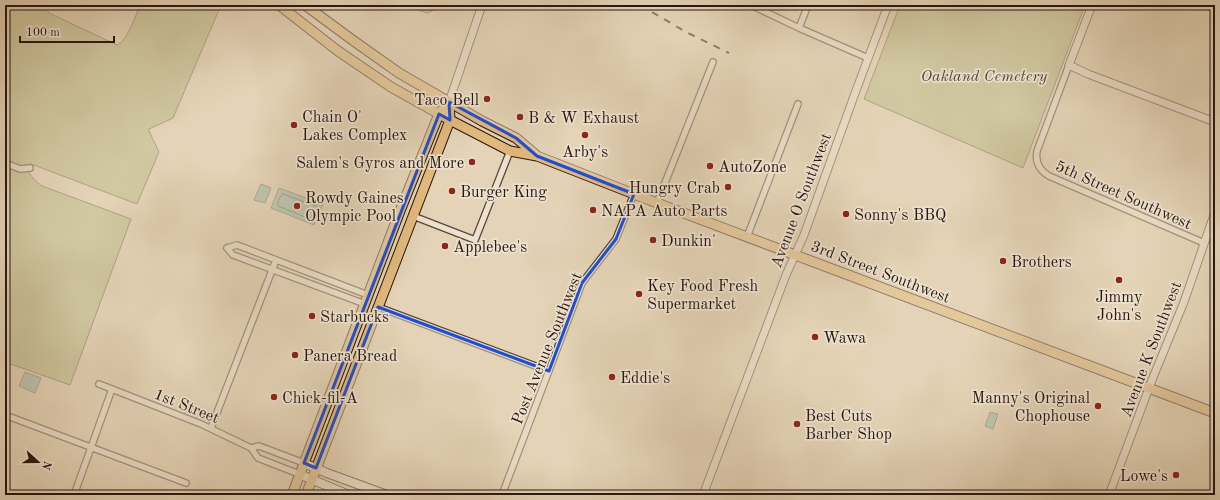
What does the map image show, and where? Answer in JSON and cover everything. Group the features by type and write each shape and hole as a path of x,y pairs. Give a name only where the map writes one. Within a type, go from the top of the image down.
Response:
{"main road":[{"name":"3rd Street Southwest","path":"279,5 364,70 439,114 510,151 537,156 657,203 1215,413"},
{"name":"3rd Street Southwest","path":"305,5 393,69 482,121 516,138 537,156"},
{"path":"292,495 400,210 439,114 449,102"},
{"path":"306,495 450,120 449,102"},
{"path":"304,463 387,495"},
{"path":"299,474 349,495"}],"street":[{"path":"449,102 482,5"},
{"path":"751,5 868,58"},
{"path":"799,28 808,5"},
{"name":"Avenue O Southwest","path":"703,495 806,228 888,5"},
{"path":"1092,5 1069,65 1088,74 1215,122"},
{"path":"1205,5 1215,9"},
{"path":"657,203 713,62"},
{"name":"5th Street Southwest","path":"1069,65 1037,151 1037,165 1043,173 1204,242"},
{"path":"747,237 798,104"},
{"path":"413,216 476,240 510,151"},
{"path":"5,163 20,169 30,168"},
{"name":"Post Avenue Southwest","path":"502,495 582,283 616,238 634,194"},
{"name":"Avenue K Southwest","path":"1109,495 1184,302 1215,212"},
{"path":"365,304 234,255 226,248 237,245 368,295"},
{"path":"211,428 276,260"},
{"path":"378,307 549,371"},
{"name":"1st Street","path":"99,384 211,428 251,448 258,458 299,474"},
{"path":"74,495 110,388"},
{"path":"5,415 91,446 186,483"},
{"name":"1st Street","path":"251,448 259,446 304,463"}],"highlighted area":[{"path":"449,102 516,138 537,156 634,194 616,239 582,283 549,371 378,307 316,468 304,463 439,114 450,120"}],"green space":[{"path":"5,5 50,5 47,10 49,13 117,45 124,39 139,8 142,5 221,5 173,118 149,129 159,152 137,204 31,164 20,166 5,159"},
{"path":"410,5 445,5 427,13 409,7"},
{"path":"445,5 464,5 460,10"},
{"name":"Oakland Cemetery","path":"900,5 1085,5 1023,168 864,99"},
{"path":"5,166 19,172 28,171 34,180 42,186 131,219 70,385 5,362"}],"water":[{"path":"261,184 271,188 265,203 254,200"},
{"name":"Rowdy Gaines Olympic Pool","path":"279,188 323,204 314,225 271,208"},
{"path":"25,372 41,378 35,393 19,386"},
{"path":"990,412 998,414 993,429 985,426"}],"railway":[{"path":"640,5 686,32 729,53"}],"place":[{"name":"Taco Bell","path":"487,99"},
{"name":"B & W Exhaust","path":"520,117"},
{"name":"Chain O' Lakes Complex","path":"294,125"},
{"name":"Arby's","path":"585,135"},
{"name":"Salem's Gyros and More","path":"472,162"},
{"name":"AutoZone","path":"710,166"},
{"name":"Hungry Crab","path":"728,187"},
{"name":"Burger King","path":"452,191"},
{"name":"Rowdy Gaines Olympic Pool","path":"297,206"},
{"name":"NAPA Auto Parts","path":"593,210"},
{"name":"Sonny's BBQ","path":"846,214"},
{"name":"Dunkin'","path":"653,240"},
{"name":"Applebee's","path":"445,246"},
{"name":"Brothers","path":"1003,261"},
{"name":"Jimmy John's","path":"1119,280"},
{"name":"Key Food Fresh Supermarket","path":"639,294"},
{"name":"Starbucks","path":"312,316"},
{"name":"Wawa","path":"815,337"},
{"name":"Panera Bread","path":"295,355"},
{"name":"Eddie's","path":"612,377"},
{"name":"Chick-fil-A","path":"274,397"},
{"name":"Manny's Original Chophouse","path":"1098,406"},
{"name":"Best Cuts Barber Shop","path":"797,424"},
{"name":"Lowe's","path":"1176,475"}]}
